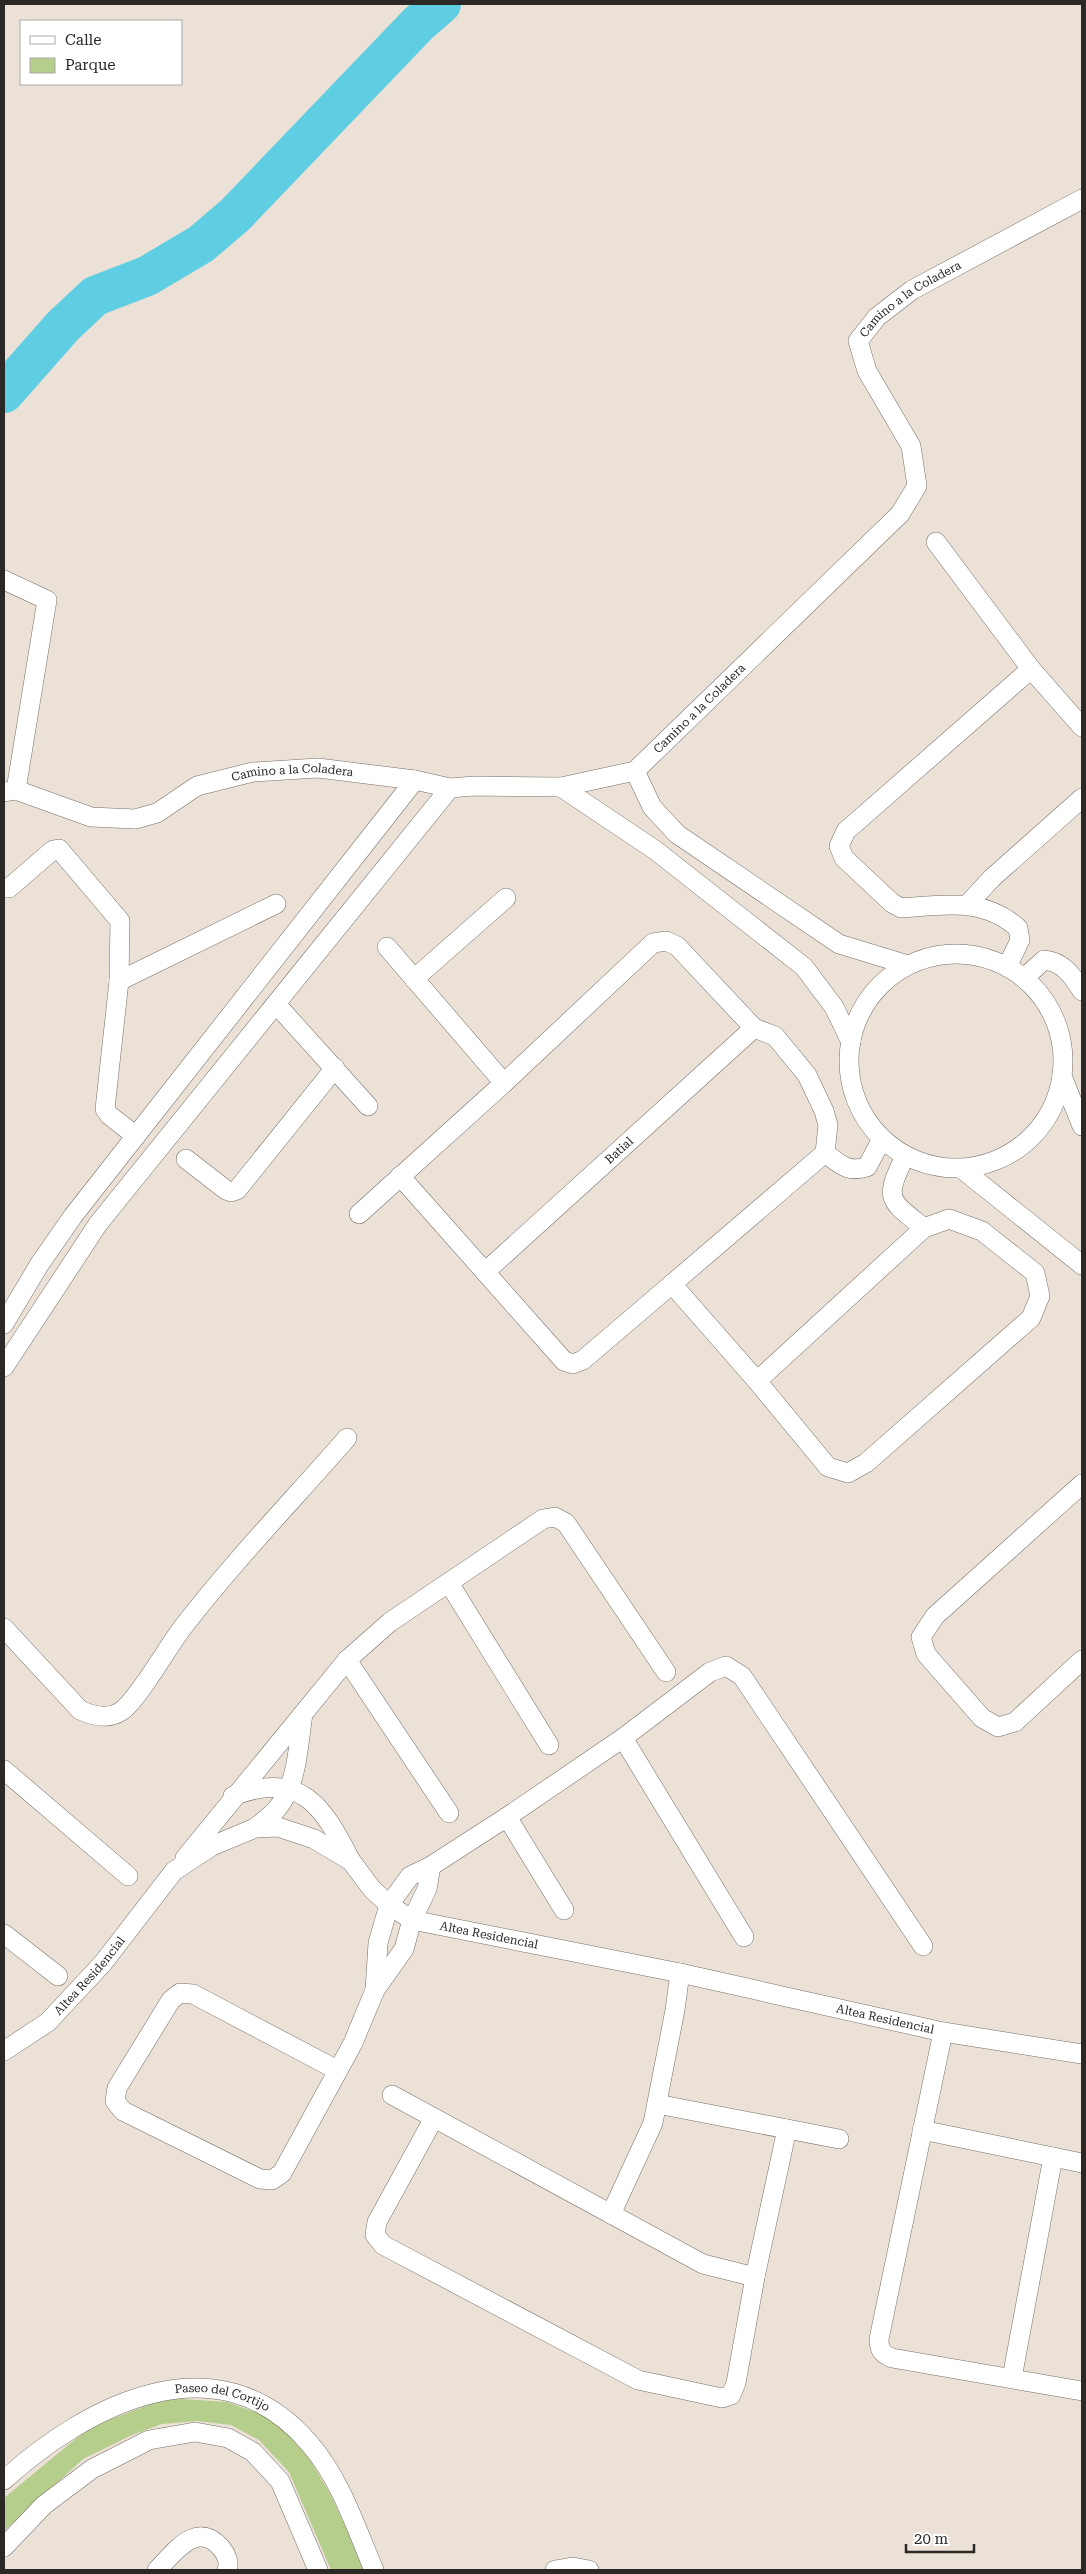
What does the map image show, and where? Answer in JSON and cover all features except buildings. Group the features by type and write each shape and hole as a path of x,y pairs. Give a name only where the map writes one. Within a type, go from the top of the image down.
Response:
{"street":[{"name":"Camino a la Coladera","path":"10,791 91,818 128,819 157,813 196,786 253,772 318,768 415,780 450,788 474,786 561,787 634,771 900,514 917,486 912,446 866,372 858,341 877,317 912,290 1082,199"},
{"path":"936,542 1031,669 1082,727"},
{"path":"4,580 47,600 10,791"},
{"path":"1007,967 1020,940 1018,928 1006,918 968,904 901,908 892,903 844,858 839,846 846,831 1031,669"},
{"path":"634,771 652,808 677,834 839,944 908,965"},
{"path":"4,1324 39,1265 68,1224 415,780"},
{"path":"561,787 655,850 804,967 834,1007 851,1042"},
{"path":"4,1365 98,1224 450,788"},
{"path":"968,904 992,878 1082,798"},
{"path":"9,888 52,850 58,849 64,852 120,921 119,981 105,1109 109,1115 136,1136"},
{"path":"414,979 506,898"},
{"path":"119,981 276,904"},
{"path":"359,1214 400,1176 504,1083 653,944 666,941 676,946 754,1028 775,1036 807,1075 824,1111 828,1126 825,1152 583,1360 573,1364 564,1361 400,1176"},
{"path":"386,947 504,1083"},
{"path":"948,954 968,955 988,959 1007,967 1024,978 1038,992 1050,1009 1058,1028 1062,1047 1062,1076 1054,1105 1032,1137 1017,1150 1000,1159 962,1168 924,1164 906,1156 882,1139 864,1116 856,1099 849,1061 851,1042 860,1015 876,990 891,976 908,965 928,958 948,954"},
{"path":"1024,978 1044,960 1055,961 1079,979"},
{"path":"267,971 289,988"},
{"path":"276,1004 368,1106"},
{"name":"Batial","path":"485,1272 754,1028"},
{"path":"186,1159 226,1190 231,1192 237,1190 335,1068"},
{"path":"1062,1076 1082,1126"},
{"path":"825,1152 844,1167 855,1171 867,1168 882,1139"},
{"path":"906,1156 891,1189 892,1199 897,1207 924,1228"},
{"path":"962,1168 1082,1265"},
{"path":"672,1284 757,1381 828,1467 848,1473 866,1463 1031,1318 1040,1296 1035,1273 982,1231 949,1219 924,1228 757,1381"},
{"path":"4,1628 80,1710 94,1716 105,1717 120,1712 132,1702 184,1626 347,1438"},
{"path":"1082,1484 935,1616 921,1637 926,1654 982,1718 998,1727 1016,1722 1082,1660"},
{"path":"174,1872 233,1796 347,1660 390,1622 543,1520 555,1517 566,1523 666,1672"},
{"path":"449,1583 550,1745"},
{"path":"347,1660 449,1812"},
{"path":"375,1990 378,1943 390,1905 410,1876 431,1866 507,1817 623,1738 710,1672 726,1666 742,1676 923,1946"},
{"path":"255,1828 275,1811 289,1789 303,1712"},
{"path":"623,1738 744,1937"},
{"path":"4,1770 128,1876"},
{"path":"233,1796 266,1787 289,1789 315,1803 331,1821 351,1861"},
{"path":"507,1817 564,1910"},
{"name":"Altea Residencial","path":"5,2049 48,2022 103,1963 174,1872 212,1846 255,1828 278,1827 300,1833 351,1861 372,1889 390,1905 412,1920 680,1973 943,2032 1082,2054"},
{"path":"337,2070 193,1994 180,1993 171,2000 117,2088 115,2101 123,2111 260,2179 272,2180 282,2172 353,2043 375,1990 404,1949 412,1920 427,1889 431,1866"},
{"path":"4,1934 58,1976"},
{"path":"611,2214 653,2123 680,1973"},
{"path":"943,2032 879,2339 879,2347 884,2354 892,2358 1082,2391"},
{"path":"392,2095 703,2264 756,2277"},
{"path":"657,2104 839,2139"},
{"path":"434,2118 377,2222 375,2235 384,2245 638,2380 722,2398 731,2394 736,2383 787,2129"},
{"path":"922,2130 1082,2163"},
{"path":"1012,2378 1053,2157"},
{"name":"Paseo del Cortijo","path":"4,2480 31,2456 80,2423 129,2400 170,2388 232,2392 257,2401 276,2414 309,2442 333,2478 374,2570"},
{"path":"4,2547 44,2505 92,2469 149,2440 195,2432 228,2438 253,2452 280,2481 318,2570"},
{"path":"157,2570 189,2538 202,2536 216,2542 225,2553 227,2570"},
{"path":"555,2570 573,2567 589,2570"}],"green space":[{"path":"167,2398 227,2402 268,2417 305,2451 330,2494 366,2570 331,2570 289,2472 259,2440 231,2425 198,2421 162,2424 132,2435 83,2459 4,2531 4,2498 90,2427"}],"waterway":[{"path":"4,393 63,326 95,296 147,276 201,244 235,215 418,24 441,4"}]}
